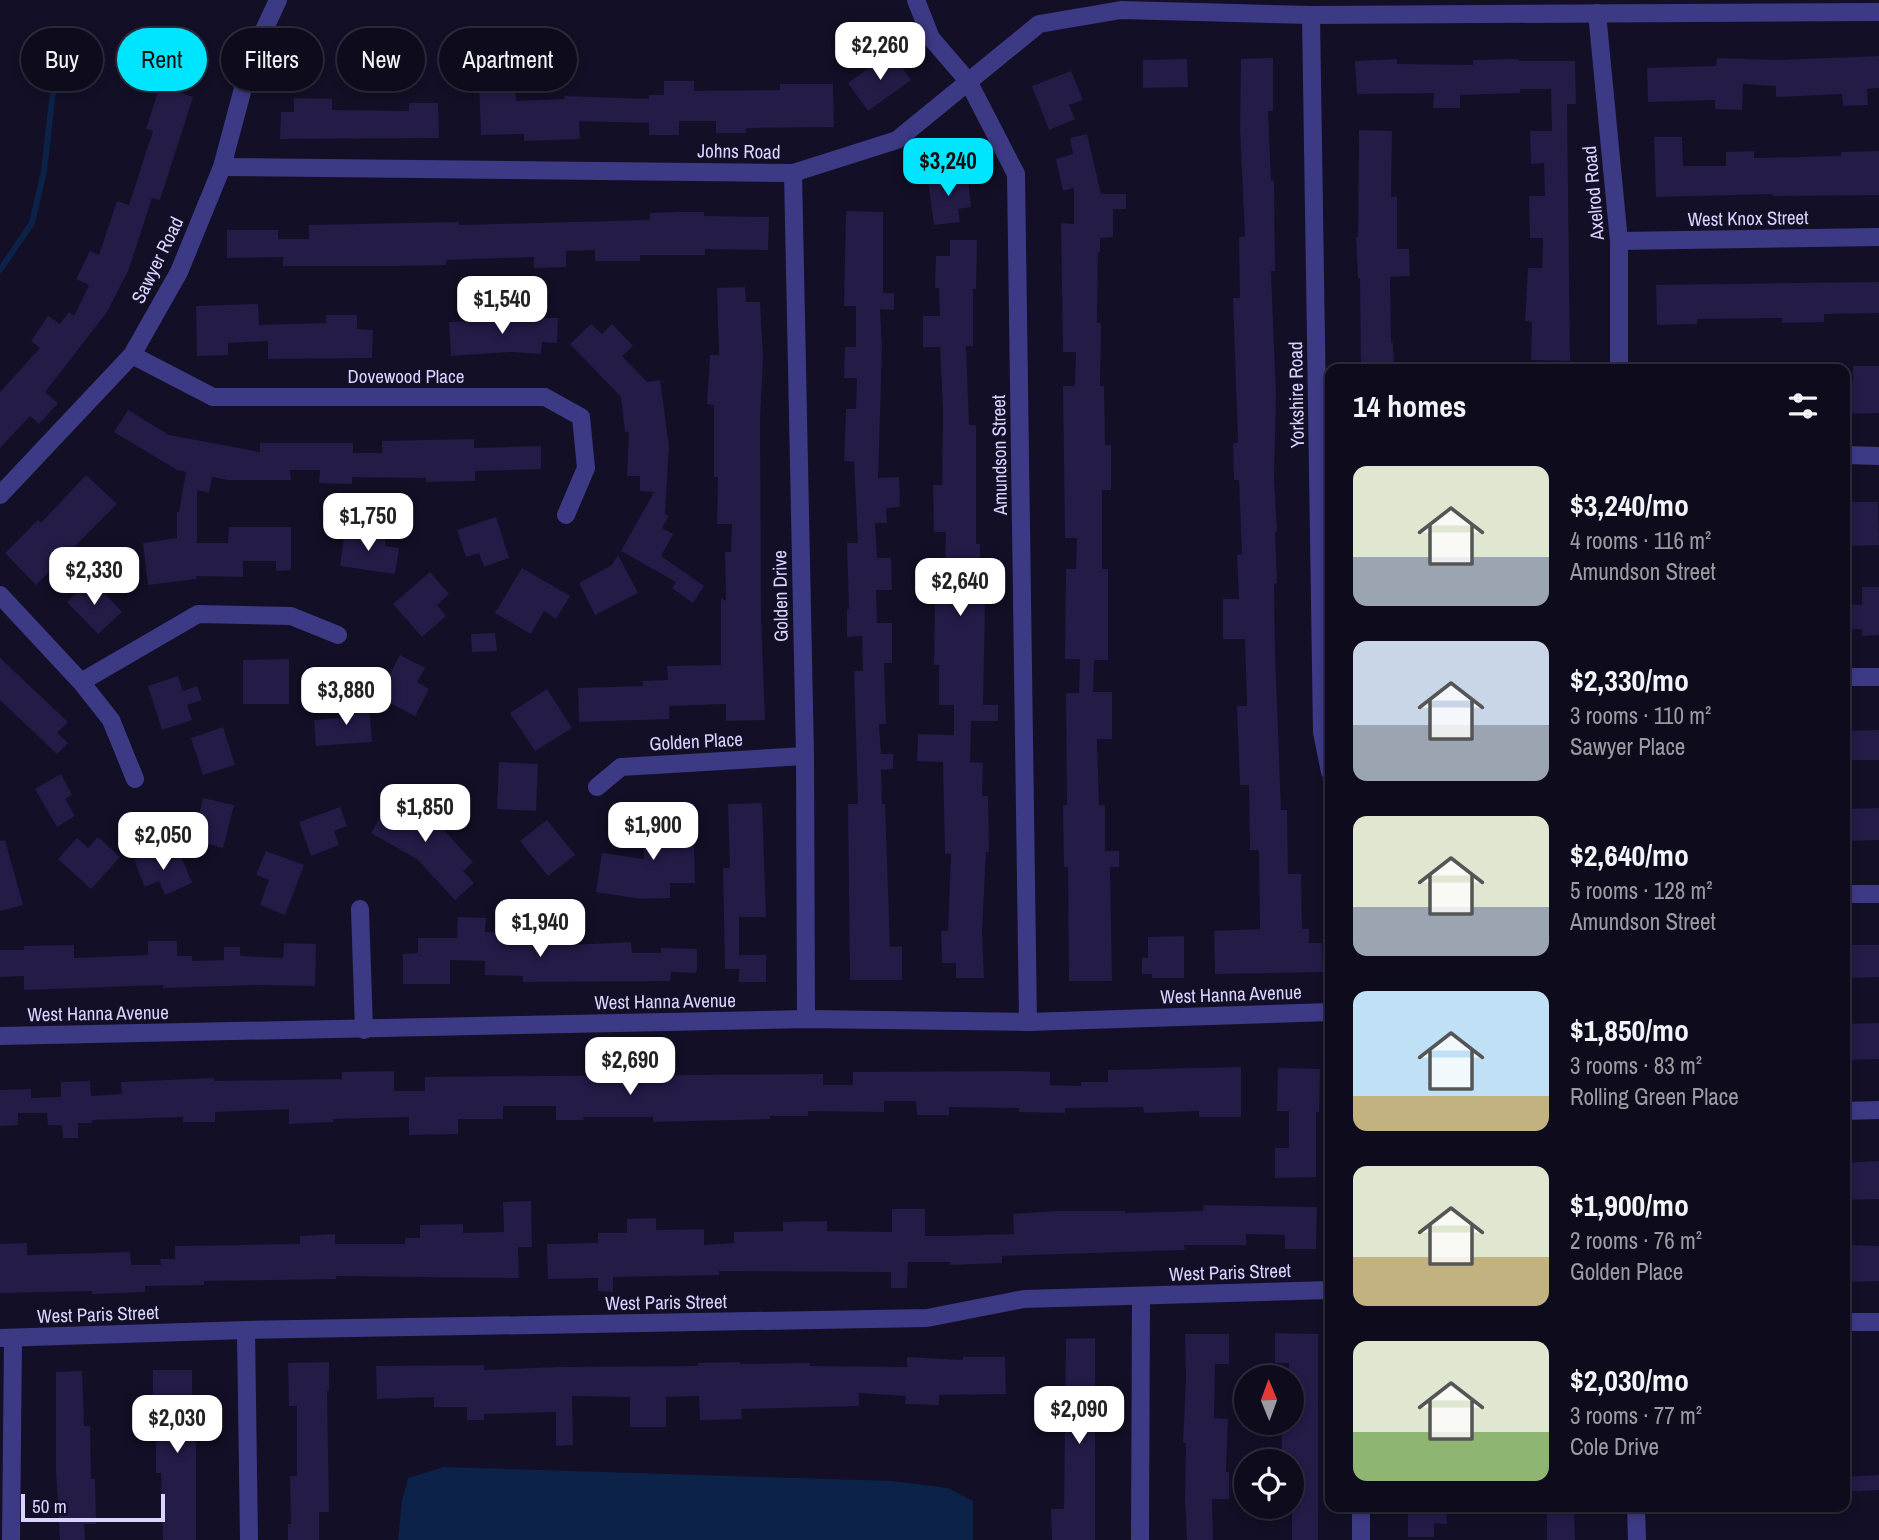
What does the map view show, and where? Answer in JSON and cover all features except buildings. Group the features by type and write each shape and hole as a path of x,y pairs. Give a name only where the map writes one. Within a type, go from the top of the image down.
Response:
{"street":[{"name":"Sawyer Road","path":"0,495 132,355 179,272 222,167 251,58 278,0"},
{"name":"Amundson Street","path":"916,0 931,38 968,81 1016,174 1028,1022"},
{"name":"Johns Road","path":"222,167 793,173 897,141 1039,24 1121,5 1311,15 1879,12"},
{"name":"Axelrod Road","path":"1597,13 1619,241 1619,364"},
{"name":"Yorkshire Road","path":"1311,15 1322,732 1325,747"},
{"name":"Golden Drive","path":"793,173 805,757 806,1019"},
{"name":"West Knox Street","path":"1619,241 1879,237"},
{"name":"Dovewood Place","path":"132,355 213,397 545,397 581,417 586,468 566,515"},
{"path":"1850,456 1879,456"},
{"path":"0,595 81,682 111,720 135,779"},
{"path":"81,682 198,614 291,615 338,635"},
{"path":"1850,677 1879,677"},
{"name":"Golden Place","path":"597,787 621,767 805,757"},
{"path":"1850,894 1879,894"},
{"path":"360,909 364,1030"},
{"name":"West Hanna Avenue","path":"0,1036 806,1019 1028,1022 1325,1012"},
{"path":"1850,1111 1879,1110"},
{"name":"West Paris Street","path":"6,1338 246,1330 927,1318 1024,1299 1325,1290"},
{"path":"1140,1540 1141,1297"},
{"path":"1850,1322 1879,1322"},
{"path":"246,1330 249,1540"},
{"path":"6,1338 11,1540"},
{"path":"1361,1512 1361,1540"},
{"path":"1636,1512 1637,1540"}],"water":[{"path":"444,1467 892,1481 948,1488 973,1501 973,1540 398,1540 402,1501 408,1478"}],"waterway":[{"path":"0,270 32,223 44,171 53,91"}]}
